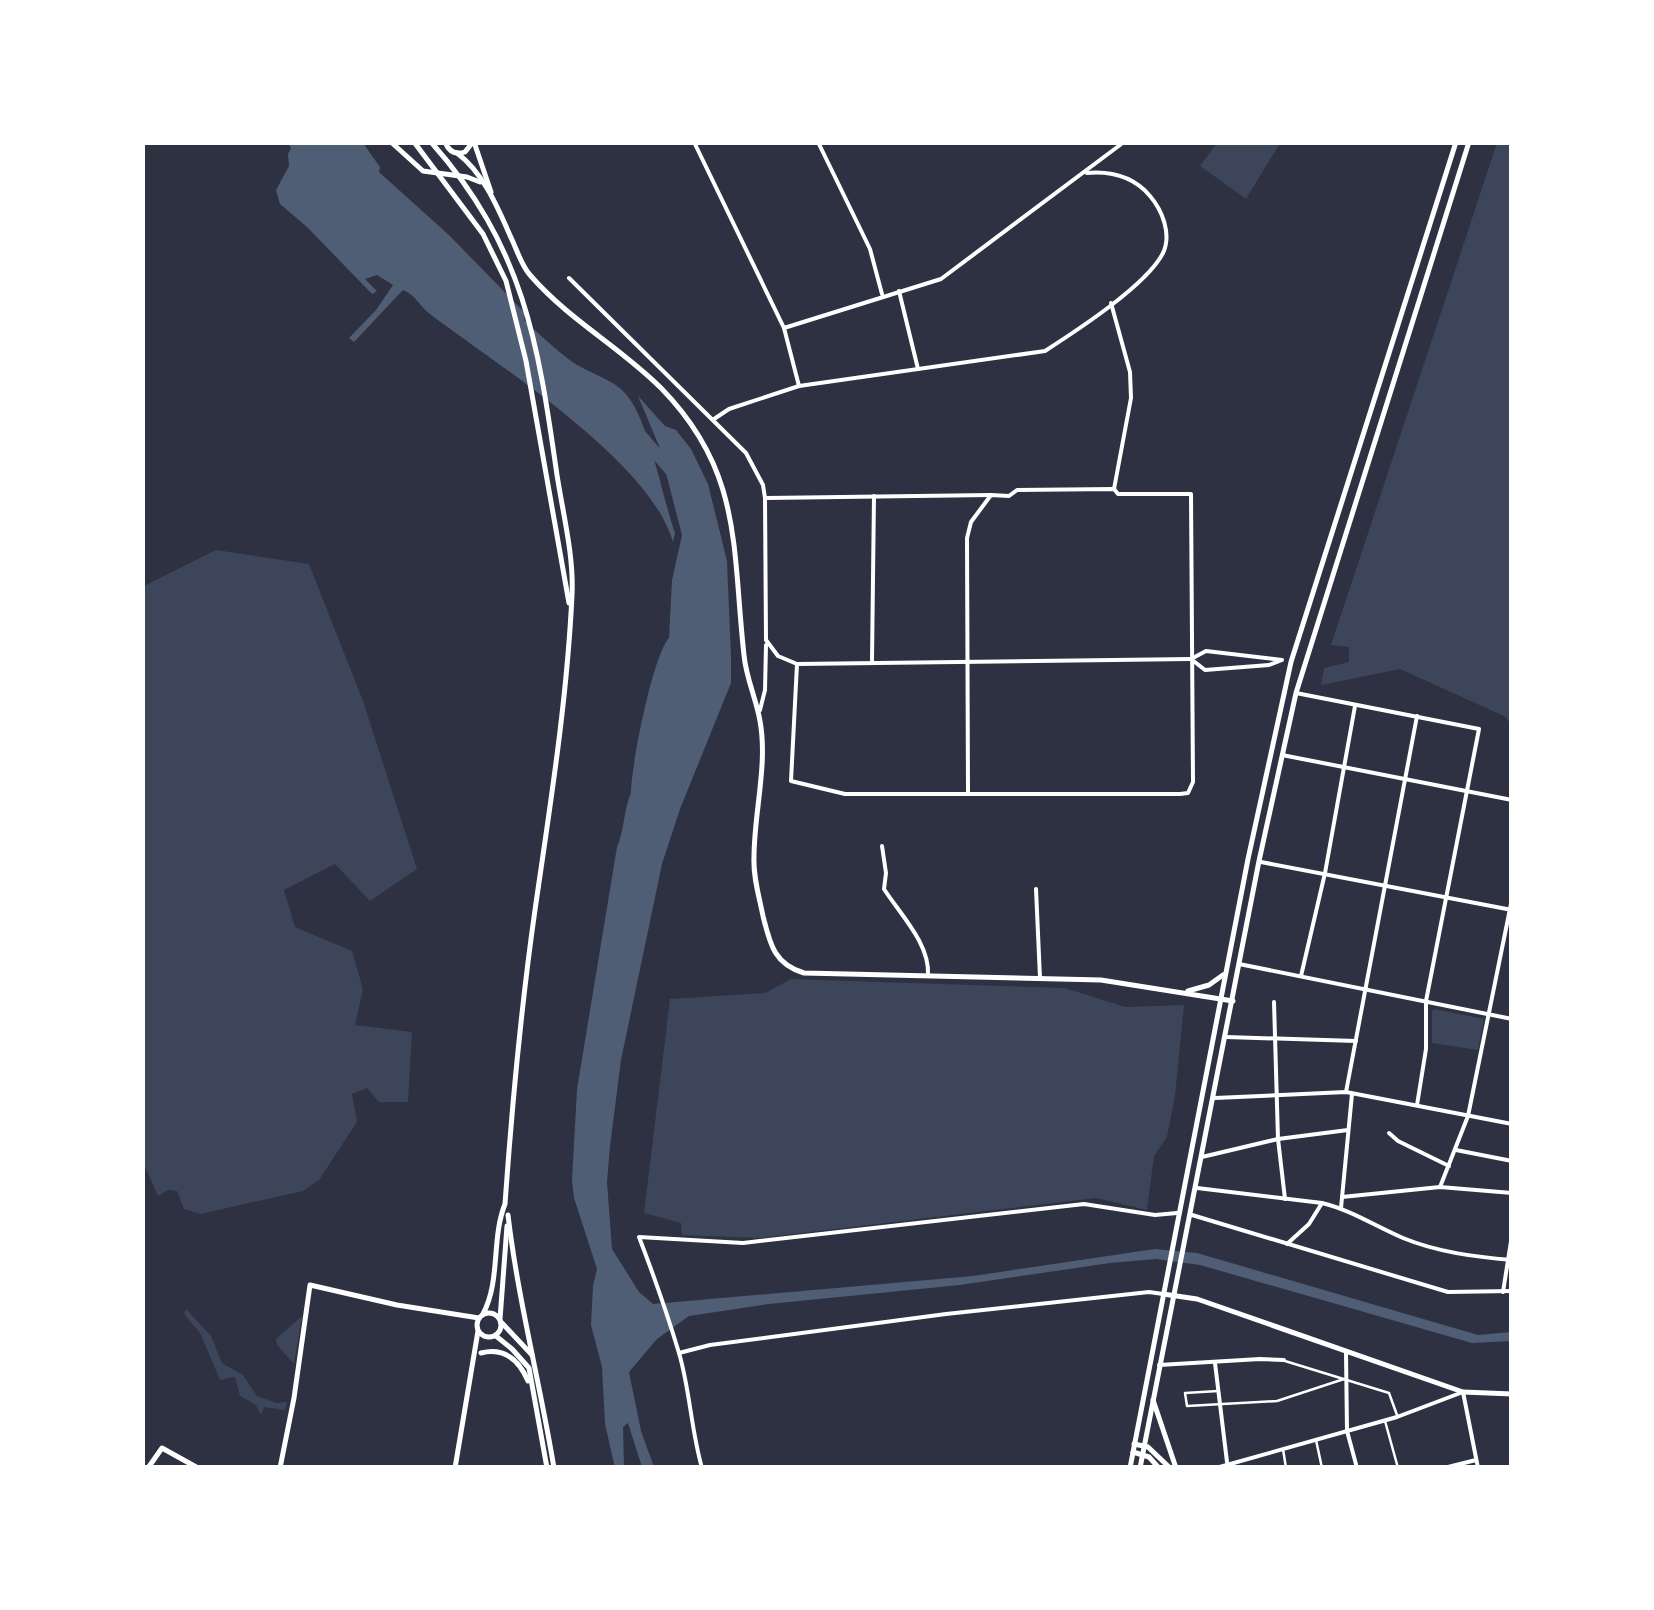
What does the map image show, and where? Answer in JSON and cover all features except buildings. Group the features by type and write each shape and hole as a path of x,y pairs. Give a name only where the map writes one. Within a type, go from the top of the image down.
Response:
{"street":[{"path":"390,142 422,171 482,183"},
{"path":"414,142 476,224 506,281 526,361 570,606"},
{"path":"431,142 472,192 495,229 524,301 542,382 568,544 570,606 554,790 516,1058 504,1204 492,1290 477,1329 455,1468"},
{"path":"445,142 449,150 457,153 466,152 473,142"},
{"path":"473,142 528,273 561,310 620,351 659,386 690,419 710,451 734,531 744,654 762,737 753,860 775,955 784,965 804,972 1101,980 1232,1001"},
{"path":"694,142 784,328 798,386"},
{"path":"818,142 870,248 883,295"},
{"path":"784,328 941,279 1124,142"},
{"path":"1130,1468 1177,1213 1290,662 1456,142"},
{"path":"1140,1468 1296,692 1470,142"},
{"path":"457,153 494,199"},
{"path":"714,419 729,409 798,386 1045,352 1140,281 1162,256 1166,244 1165,225 1142,186 1123,176 1087,172"},
{"path":"569,278 746,453 763,486 766,640 759,714"},
{"path":"899,291 918,370"},
{"path":"797,664 790,781 845,794 1188,793 1193,782 1191,494 1118,494 1114,489 1131,398 1130,372 1111,304"},
{"path":"765,498 1008,496 1016,490 1114,489"},
{"path":"968,794 967,538 972,522 992,495"},
{"path":"872,663 874,496"},
{"path":"766,640 778,656 797,664 1191,660 1206,652 1305,663"},
{"path":"1191,660 1204,670 1282,660"},
{"path":"1296,692 1479,729 1426,1001 1426,1049 1417,1105"},
{"path":"1301,976 1325,873 1355,706"},
{"path":"1341,1208 1356,1041 1418,716"},
{"path":"1282,755 1512,800"},
{"path":"882,846 884,889 922,950 928,975"},
{"path":"1248,859 1510,909"},
{"path":"1036,889 1040,978"},
{"path":"1440,1187 1468,1116 1512,899"},
{"path":"1239,964 1512,1019"},
{"path":"1181,993 1209,985 1225,974"},
{"path":"1274,1002 1278,1138 1285,1199"},
{"path":"1226,1037 1356,1041"},
{"path":"1215,1098 1349,1093 1512,1124"},
{"path":"1202,1157 1278,1138 1348,1130"},
{"path":"1389,1133 1449,1166"},
{"path":"1456,1150 1512,1161"},
{"path":"1342,1197 1440,1187 1512,1193"},
{"path":"1197,1188 1322,1203 1406,1239 1454,1253 1509,1259"},
{"path":"1287,1244 1310,1224 1322,1203"},
{"path":"504,1204 551,1468"},
{"path":"702,1468 664,1296 652,1276 639,1237 743,1242 1084,1204 1154,1215 1177,1213"},
{"path":"474,1362 501,1330 508,1215"},
{"path":"1192,1215 1448,1292 1512,1291"},
{"path":"1502,1292 1512,1235"},
{"path":"280,1468 310,1285 464,1317 494,1314 534,1357"},
{"path":"679,1353 710,1345 946,1314 1163,1291 1196,1298 1463,1392 1512,1394"},
{"path":"464,1317 484,1337 494,1337 522,1358 528,1368 551,1468"},
{"path":"481,1353 491,1350 510,1355 526,1374 533,1394"},
{"path":"1346,1353 1348,1432 1357,1468"},
{"path":"1159,1365 1284,1360"},
{"path":"1215,1362 1228,1464"},
{"path":"1216,1468 1397,1417 1463,1392"},
{"path":"1463,1392 1478,1468"},
{"path":"1153,1400 1173,1468"},
{"path":"148,1468 162,1448 198,1468"},
{"path":"1133,1448 1159,1455 1173,1468"},
{"path":"1144,1450 1159,1468"},
{"path":"1242,1460 1244,1468"},
{"path":"1444,1468 1476,1460"}],"lane":[{"path":"1284,1360 1389,1393 1397,1417"},
{"path":"1218,1391 1185,1393 1187,1406 1277,1401 1344,1379"},
{"path":"1384,1420 1398,1468"},
{"path":"1316,1440 1322,1468"},
{"path":"1283,1449 1286,1468"}],"shaded area":[{"path":"1217,142 1280,143 1246,199 1200,166"},
{"path":"288,143 363,143 380,167 379,172 450,236 525,313 524,320 571,361 625,393 648,439 675,533 673,542 659,511 604,448 569,417 431,315 407,292 403,290 354,342 349,338 393,285 377,275 365,279 377,291 372,294 280,204 276,190 289,166"},
{"path":"1497,143 1512,143 1511,726 1506,717 1400,669 1321,685 1324,668 1349,662 1349,647 1331,645"},
{"path":"638,396 665,426 676,430 691,449 708,484 727,561 731,657 731,683 662,864 621,1060 607,1182 612,1249 639,1292 653,1304 973,1276 1155,1249 1197,1253 1478,1335 1511,1332 1511,1341 1472,1343 1200,1265 1156,1259 960,1285 769,1304 689,1316 657,1339 629,1372 641,1431 654,1467 642,1467 628,1423 623,1427 624,1467 615,1468 605,1424 602,1367 591,1325 597,1269 572,1180 577,1089 617,847 650,687 669,638 672,580 682,535 659,446"},
{"path":"216,550 309,564 363,701 417,869 370,901 335,864 284,890 295,927 352,951 363,989 355,1025 412,1032 408,1102 379,1102 367,1088 352,1094 357,1122 319,1180 303,1191 201,1214 184,1209 177,1191 168,1190 158,1196 143,1162 142,587"},
{"path":"791,979 1065,988 1125,1007 1184,1005 1175,1096 1167,1137 1154,1156 1147,1210 1096,1198 760,1238 682,1235 681,1223 644,1213 670,999 765,993"},
{"path":"1435,1009 1484,1019 1478,1050 1432,1043"},
{"path":"186,1309 211,1336 222,1363 243,1375 257,1396 287,1402 285,1410 264,1407 261,1415 256,1405 240,1396 235,1377 220,1380 200,1333 184,1314"},
{"path":"302,1316 294,1364 276,1339"}],"waterway":[{"path":"637,431 673,473"}]}
